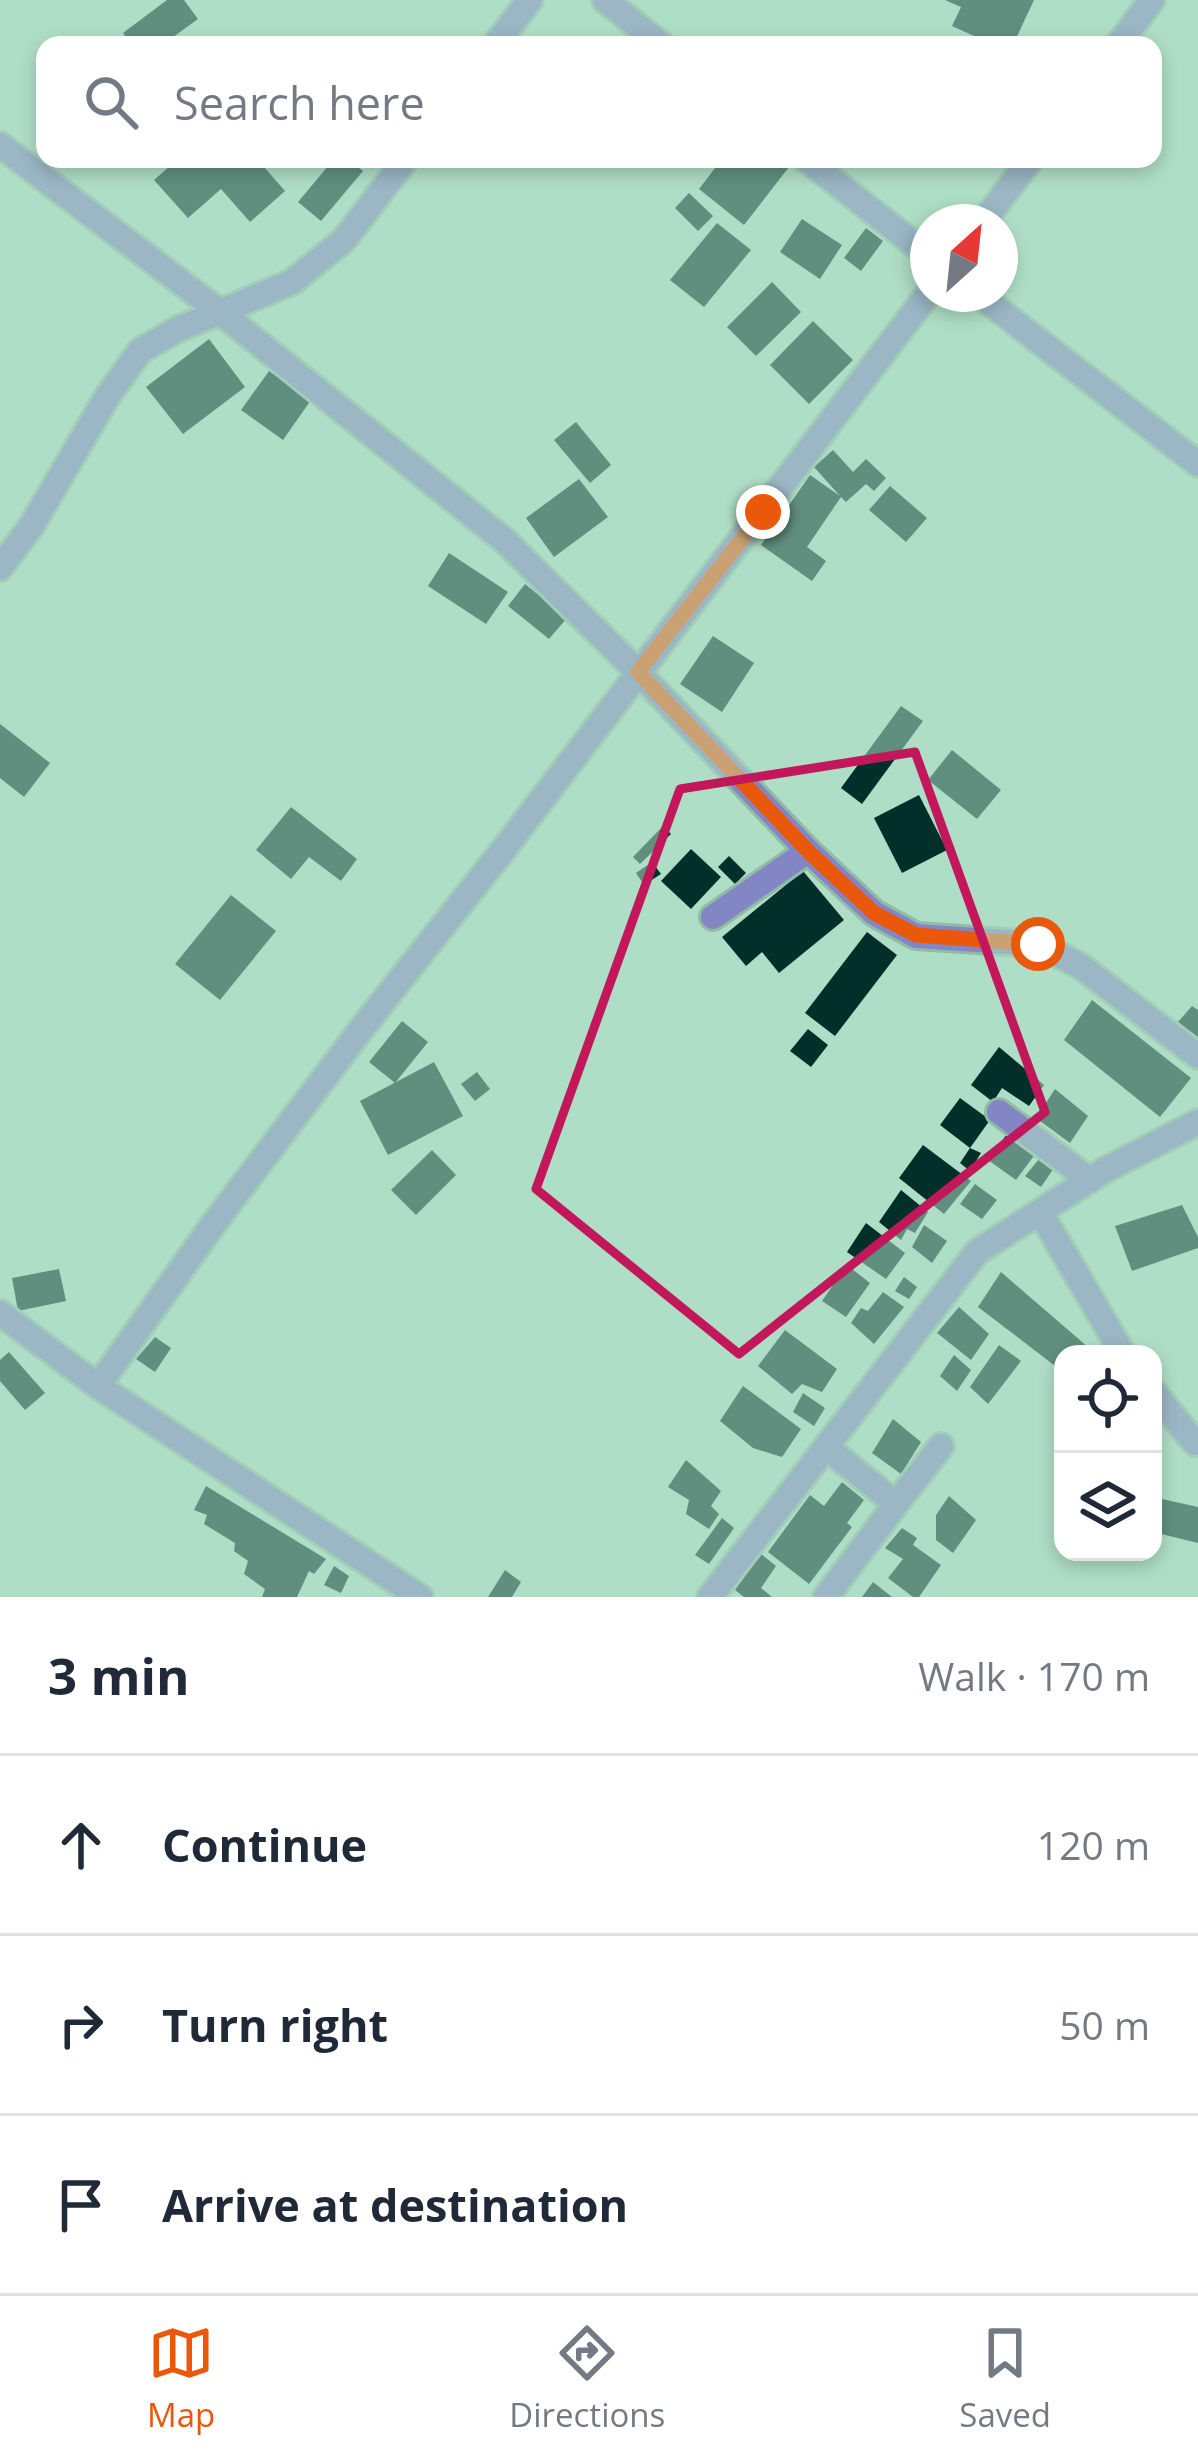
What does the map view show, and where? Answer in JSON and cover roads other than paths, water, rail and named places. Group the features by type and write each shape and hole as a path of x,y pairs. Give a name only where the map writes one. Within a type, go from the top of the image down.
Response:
{"street":[{"path":"502,36 530,0"},
{"path":"604,0 650,36"},
{"path":"1125,36 1152,0"},
{"path":"0,145 220,312 505,542 874,913 916,935 1038,944 1082,967 1198,1056"},
{"path":"0,568 140,352 178,329 292,283 344,239 399,168"},
{"path":"817,168 910,241"},
{"path":"997,204 1024,168"},
{"path":"98,1386 215,1222 914,312"},
{"path":"1001,312 1198,464"},
{"path":"713,917 808,851"},
{"path":"999,1112 1090,1180"},
{"path":"710,1597 977,1252 1090,1180 1198,1122"},
{"path":"1040,1212 1118,1345"},
{"path":"0,1313 98,1386 420,1597"},
{"path":"1162,1402 1195,1443"},
{"path":"826,1597 941,1446"},
{"path":"826,1447 896,1504"}]}
